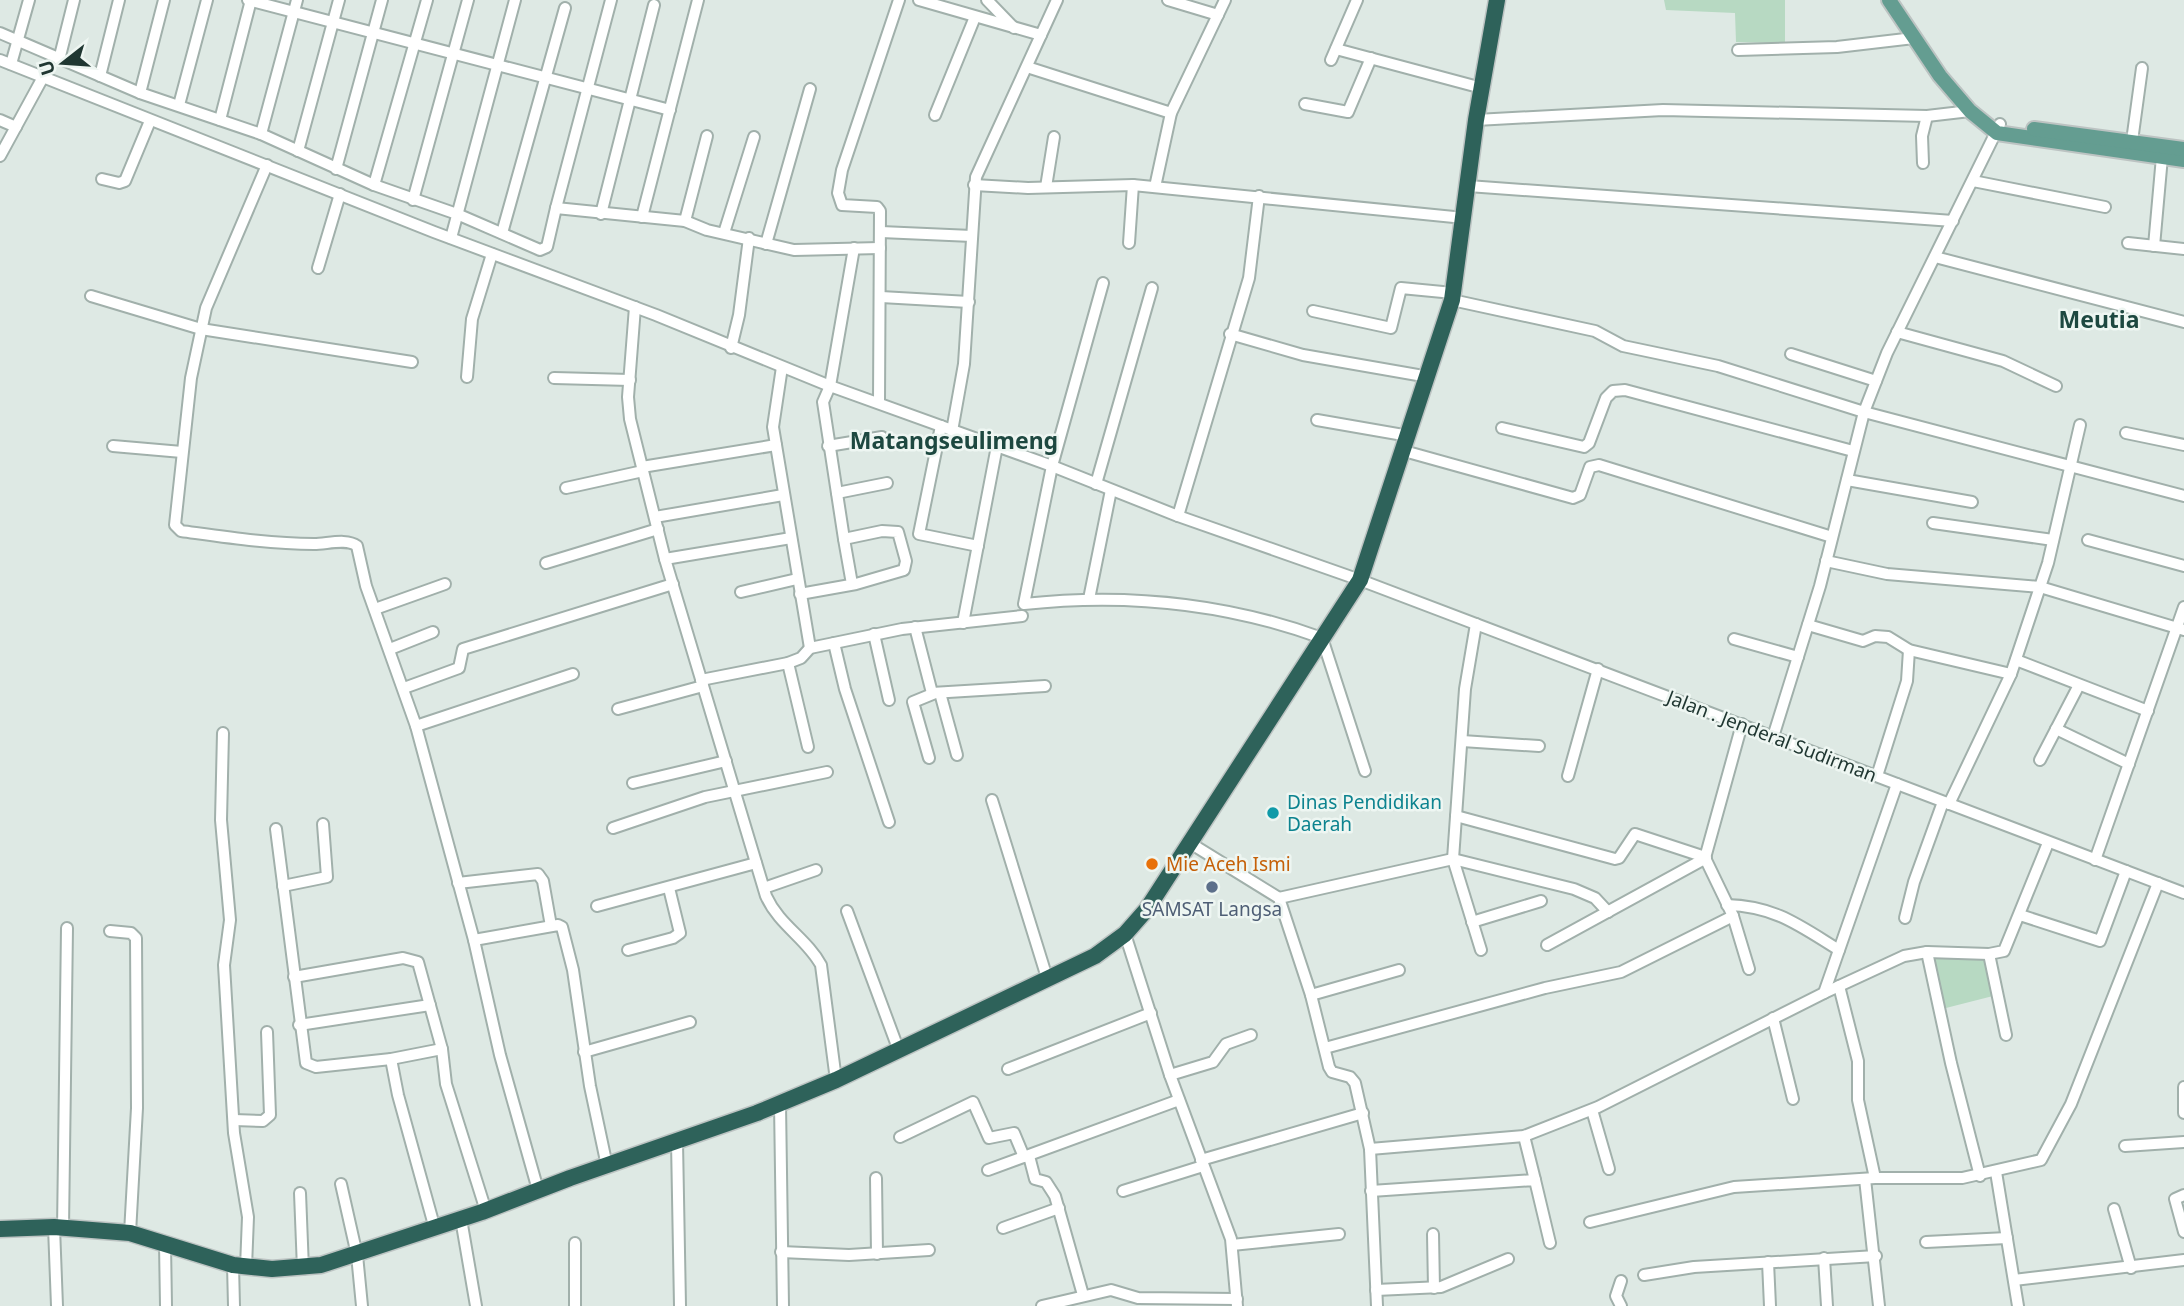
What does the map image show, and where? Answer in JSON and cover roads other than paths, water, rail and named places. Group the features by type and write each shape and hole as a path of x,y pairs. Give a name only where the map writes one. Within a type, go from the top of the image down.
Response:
{"highway":[{"path":"0,1229 58,1228 130,1233 239,1266 303,1269 357,1255 780,1104 1048,981 1095,956 1125,934 1147,909 1360,580 1429,377 1453,296 1476,120 1497,0"}],"main road":[{"path":"1889,0 1940,76 1970,111 1995,128 2184,160"},
{"path":"1995,128 2132,141 2184,149"}],"street":[{"path":"29,0 17,44 8,62 42,79 340,194 454,227 502,233 540,250 545,249 548,242"},
{"path":"59,60 74,0"},
{"path":"100,76 119,0"},
{"path":"140,93 164,0"},
{"path":"179,105 208,0"},
{"path":"220,120 250,0 295,6 373,34 670,110"},
{"path":"298,151 340,0"},
{"path":"336,169 382,0"},
{"path":"374,185 427,0"},
{"path":"413,200 468,0"},
{"path":"454,227 515,0"},
{"path":"540,271 611,0"},
{"path":"642,217 698,0"},
{"path":"879,402 879,208 842,205 838,193 842,170 899,0"},
{"path":"919,0 1041,35"},
{"path":"987,0 1014,28"},
{"path":"954,422 969,302 974,185 982,159 1057,0"},
{"path":"1168,0 1217,15"},
{"path":"1155,187 1171,113 1225,0"},
{"path":"1331,60 1357,0"},
{"path":"601,214 654,5"},
{"path":"261,134 295,6"},
{"path":"502,233 565,8"},
{"path":"935,115 975,17"},
{"path":"0,33 17,44 140,93 261,134 336,169 413,200 454,227"},
{"path":"1738,50 1837,47 1914,38"},
{"path":"1336,49 1482,88"},
{"path":"1305,104 1349,112 1371,58"},
{"path":"1027,67 1171,113"},
{"path":"2132,141 2142,68"},
{"path":"0,156 42,79"},
{"path":"766,244 810,89"},
{"path":"1476,120 1663,110 1927,116 1970,111"},
{"path":"1923,163 1922,136 1927,116"},
{"path":"0,120 16,128"},
{"path":"103,179 118,184 126,179 150,121"},
{"path":"1773,737 1826,561 1864,412 1897,332 1973,181 1995,128"},
{"path":"685,221 707,136"},
{"path":"724,233 754,137"},
{"path":"1046,187 1054,137"},
{"path":"2154,246 2162,157"},
{"path":"267,165 212,287 201,329 191,378 182,452 175,518 178,530 272,542 353,543 359,550 364,579 416,726 474,940 500,1055 538,1190"},
{"path":"1973,181 2105,207"},
{"path":"974,185 1133,185 1464,218"},
{"path":"1129,243 1133,185"},
{"path":"1468,186 1953,221"},
{"path":"318,268 340,194"},
{"path":"1178,514 1249,278 1259,196"},
{"path":"555,208 685,221 793,250 880,248"},
{"name":"Jalan . Jenderal Sudirman","path":"454,227 492,254 635,306 830,386 941,426 954,422 997,446 1054,460 1111,491 1598,669 2184,893"},
{"path":"881,232 972,236"},
{"path":"732,348 749,238"},
{"path":"2128,243 2184,249"},
{"path":"852,584 823,402 830,386 854,248"},
{"path":"467,377 472,319 492,254"},
{"path":"1935,257 2184,322"},
{"path":"1103,283 1054,460 1024,604 1089,599 1157,600 1213,609 1294,628 1322,638 1365,771"},
{"path":"1096,482 1152,288"},
{"path":"1313,312 1391,328 1401,288 1453,296 1595,331 1623,346 1718,366 1864,412 2184,496"},
{"path":"91,296 201,329 412,362"},
{"path":"881,297 969,302"},
{"path":"635,306 628,409 665,559 764,888 774,911 812,950 821,965 836,1080"},
{"path":"1897,332 2003,360 2056,386"},
{"path":"1230,334 1303,355 1429,377"},
{"path":"1791,354 1876,380"},
{"path":"782,367 772,414 783,495 810,648"},
{"path":"554,378 629,380"},
{"path":"1502,428 1584,447 1589,443 1605,398 1613,391 1625,390 1853,451"},
{"path":"1317,420 1406,443 1573,498 1580,495 1590,467 1600,465 1832,537"},
{"path":"1905,918 1914,882 1946,803 2016,660 2053,540 2080,425"},
{"path":"941,426 919,534 978,545"},
{"path":"2126,433 2184,445"},
{"path":"828,446 882,437"},
{"path":"566,488 643,469 776,445"},
{"path":"113,446 182,452"},
{"path":"963,623 997,446"},
{"path":"1847,480 1972,502"},
{"path":"836,493 887,483"},
{"path":"1089,599 1111,491"},
{"path":"546,563 657,523 783,495"},
{"path":"1933,523 2053,540"},
{"path":"800,594 903,571 906,561 896,530 844,539"},
{"path":"665,559 790,538"},
{"path":"2088,540 2184,566"},
{"path":"1826,561 1887,574 2040,587 2181,629"},
{"path":"741,592 797,579"},
{"path":"375,609 445,584"},
{"path":"404,688 459,668 463,649 673,584"},
{"path":"2095,860 2181,629 2184,607"},
{"path":"618,709 702,683 789,663 801,658 810,648 915,627 1022,616"},
{"path":"1476,624 1465,689 1453,859 1481,950"},
{"path":"1808,625 1863,641 1879,636 1888,637 1909,650 2011,674"},
{"path":"915,627 929,686 937,693 957,755"},
{"path":"390,649 433,632"},
{"path":"874,634 889,700"},
{"path":"1734,639 1798,657"},
{"path":"834,643 845,689 889,822"},
{"path":"1877,776 1907,681 1909,650"},
{"path":"2016,660 2148,712"},
{"path":"789,663 808,747"},
{"path":"1568,775 1598,669"},
{"path":"416,726 573,674"},
{"path":"2040,760 2079,684"},
{"path":"929,758 913,702 937,693 1045,686"},
{"path":"1742,724 1705,858 1730,910 1749,969"},
{"path":"2056,729 2129,764"},
{"path":"223,733 221,820 230,920 224,956 234,1120 248,1217 234,1306"},
{"path":"1462,741 1539,747"},
{"path":"634,783 726,761"},
{"path":"613,828 645,820 654,812 827,772"},
{"path":"1824,992 1897,784"},
{"path":"992,800 1048,981"},
{"path":"1456,817 1615,859 1619,858 1636,834 1705,858"},
{"path":"283,886 327,877 323,824"},
{"path":"276,829 303,1054 310,1066 391,1059 442,1049"},
{"path":"1190,843 1279,898 1311,995 1332,1072 1353,1080 1370,1149 1377,1306"},
{"path":"1370,1149 1524,1136 1592,1110 1824,992 1904,956 1927,952 1989,954 2007,948 2048,843"},
{"path":"1547,945 1705,858"},
{"path":"1279,898 1453,859 1574,889 1595,898 1608,912"},
{"path":"597,906 756,863"},
{"path":"764,888 816,870"},
{"path":"2020,915 2100,941 2126,871"},
{"path":"458,883 538,874 544,881 551,926"},
{"path":"1590,1222 1734,1187 1980,1176 2041,1160 2046,1156 2071,1104 2158,883"},
{"path":"628,950 678,935 680,924 669,888"},
{"path":"1472,922 1541,901"},
{"path":"1325,1048 1545,988 1622,972 1730,910 1754,905 1774,911 1839,950"},
{"path":"847,911 899,1051"},
{"path":"474,940 559,924 562,929 579,999 584,1052 607,1166"},
{"path":"57,1306 67,928"},
{"path":"110,931 131,933 136,939 137,1108 130,1233"},
{"path":"1042,1306 1111,1290 1145,1302 1237,1303 1232,1245 1170,1075 1125,934"},
{"path":"1927,952 1951,1063 1980,1176"},
{"path":"1989,954 2006,1035"},
{"path":"294,977 411,958 418,962 442,1049 446,1084 486,1211"},
{"path":"1311,995 1399,970"},
{"path":"1839,986 1858,1061 1858,1100 1870,1179 1880,1306"},
{"path":"299,1025 430,1005"},
{"path":"1009,1069 1151,1013"},
{"path":"1773,1018 1793,1100"},
{"path":"584,1052 690,1022"},
{"path":"234,1120 263,1121 270,1115 267,1032"},
{"path":"1170,1075 1213,1062 1226,1044 1251,1035"},
{"path":"391,1059 398,1095 435,1229"},
{"path":"2184,1087 2184,1113"},
{"path":"988,1170 1179,1100"},
{"path":"900,1137 974,1102 989,1138 1014,1133 1035,1178 1048,1183 1059,1208 1083,1295"},
{"path":"780,1104 783,1306"},
{"path":"1592,1110 1609,1169"},
{"path":"1123,1191 1202,1163 1363,1113"},
{"path":"1524,1136 1550,1243"},
{"path":"677,1142 680,1306"},
{"path":"2125,1146 2184,1142"},
{"path":"1996,1172 2018,1306"},
{"path":"876,1178 877,1254"},
{"path":"1371,1191 1535,1180"},
{"path":"341,1185 357,1255 362,1306"},
{"path":"300,1193 303,1269"},
{"path":"2184,1195 2175,1199 2184,1232"},
{"path":"1003,1228 1059,1208"},
{"path":"2114,1209 2131,1268"},
{"path":"461,1219 476,1306"},
{"path":"1232,1245 1339,1234"},
{"path":"1433,1234 1434,1289"},
{"path":"1926,1242 2007,1238"},
{"path":"575,1243 575,1306"},
{"path":"164,1244 166,1306"},
{"path":"781,1252 877,1254 929,1250"},
{"path":"1644,1275 1769,1262 1876,1256"},
{"path":"1824,1258 1828,1306"},
{"path":"1376,1290 1434,1289 1508,1259"},
{"path":"2014,1280 2184,1260"},
{"path":"1769,1262 1770,1306"},
{"path":"1621,1281 1616,1296 1621,1306"}],"place":[{"name":"Dinas Pendidikan Daerah","path":"1273,813"},
{"name":"Mie Aceh Ismi","path":"1152,864"},
{"name":"SAMSAT Langsa","path":"1212,887"}],"district":[{"name":"Meutia","path":"2099,319"},
{"name":"Matangseulimeng","path":"954,440"}]}
